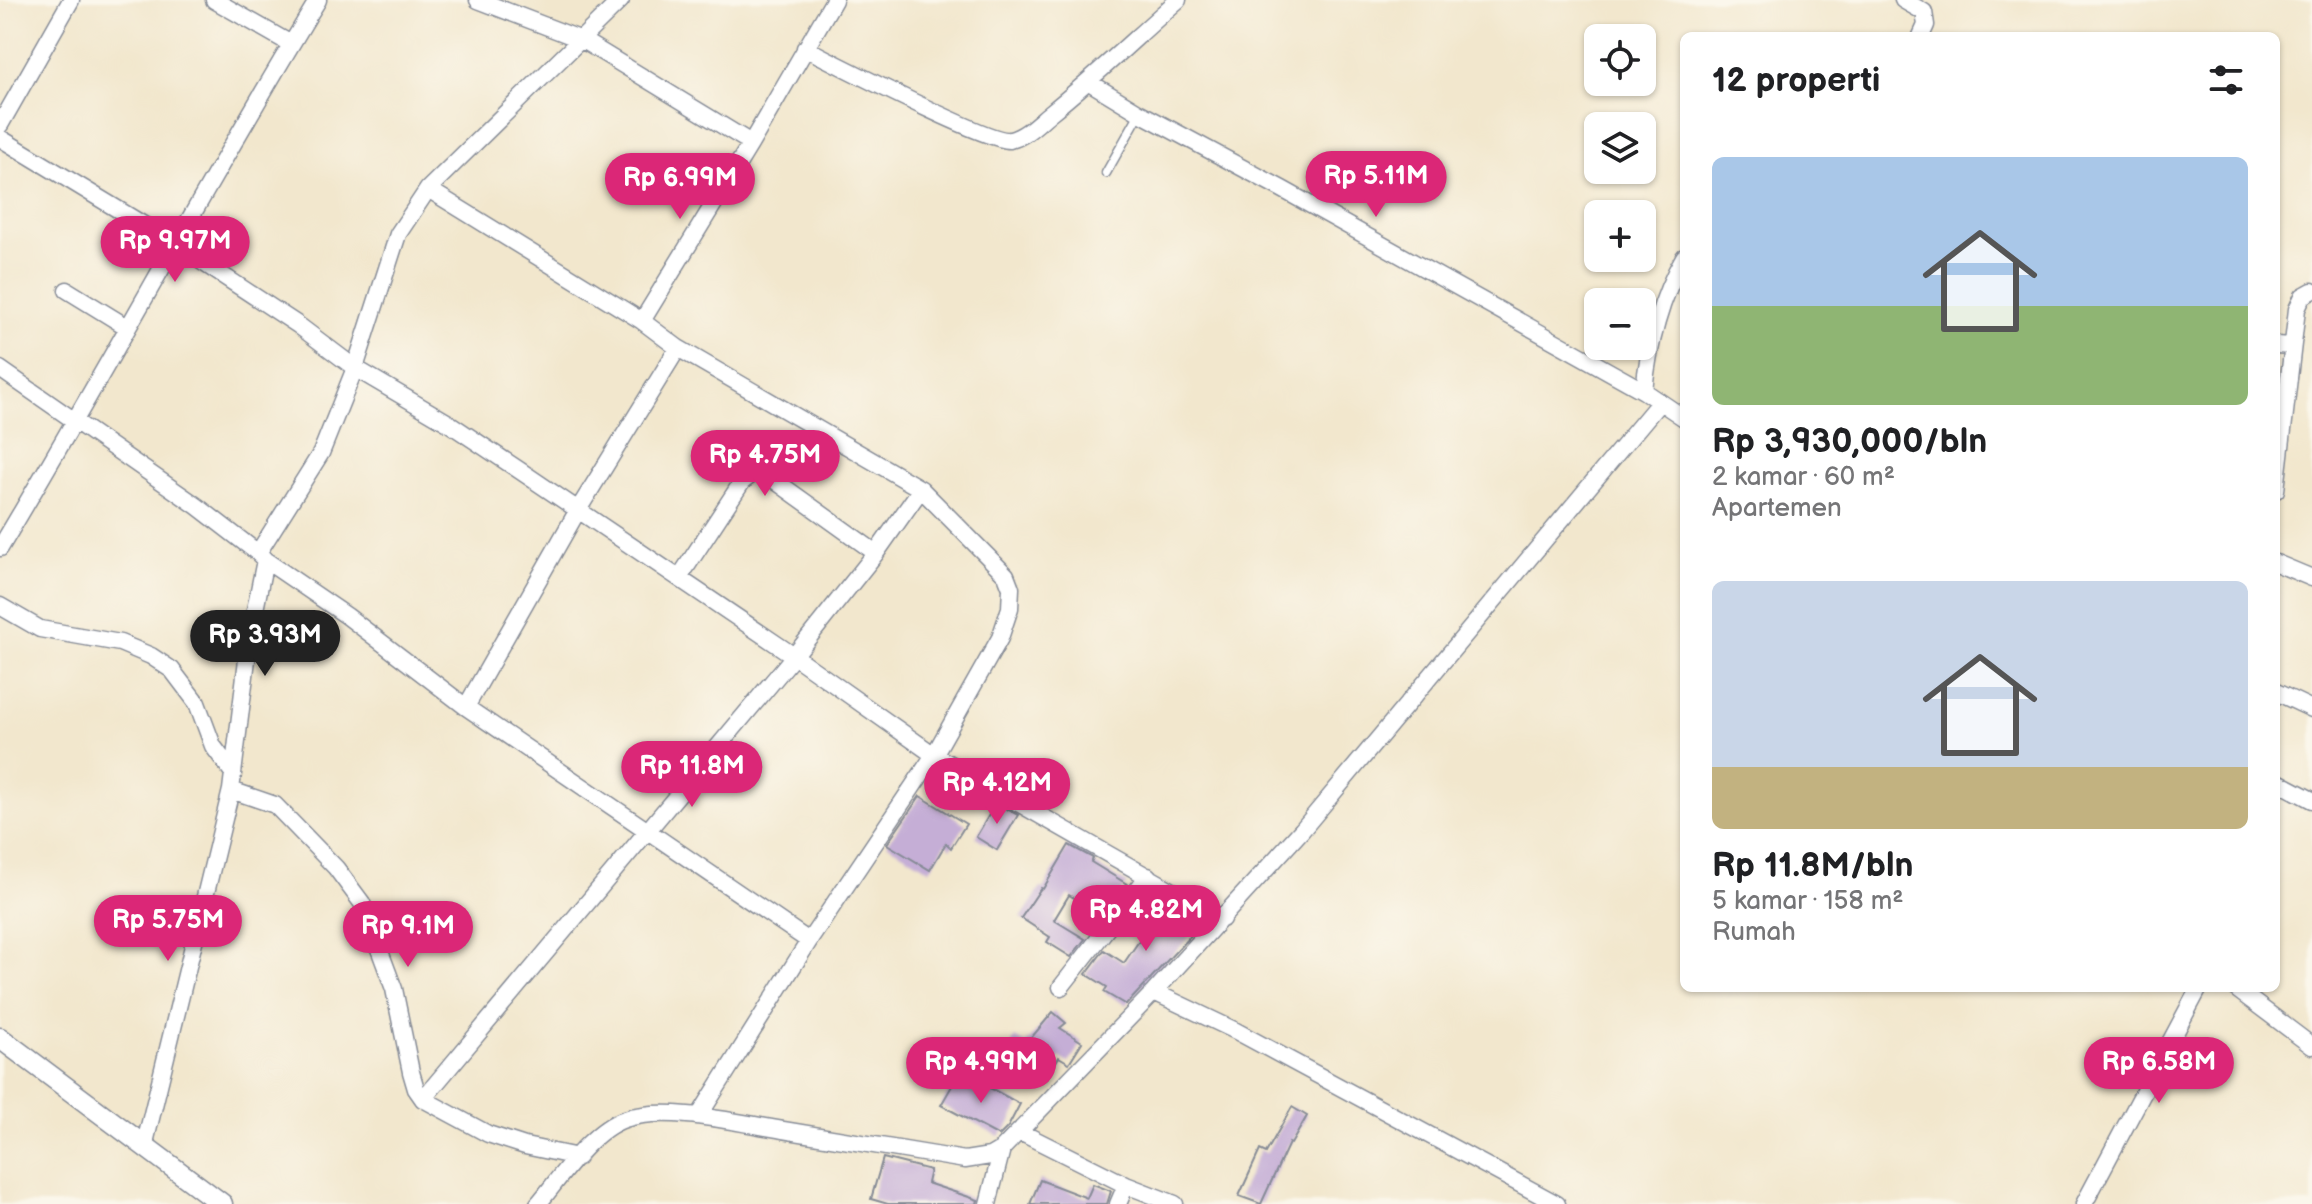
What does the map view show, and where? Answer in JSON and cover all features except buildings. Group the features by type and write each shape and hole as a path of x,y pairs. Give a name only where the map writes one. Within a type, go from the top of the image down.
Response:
{"street":[{"path":"0,125 71,0"},
{"path":"214,0 291,44"},
{"path":"0,548 318,0"},
{"path":"478,0 582,40 751,143"},
{"path":"144,1147 232,781 262,556 321,453 355,368 398,234 428,189 621,0"},
{"path":"642,321 834,0"},
{"path":"1903,0 1924,12 1926,25 1923,32"},
{"path":"805,48 983,134 1006,140 1014,139 1028,130 1089,82 1167,3"},
{"path":"1089,82 1644,391 1680,416"},
{"path":"0,138 175,244 298,325 355,368 450,424 794,656 934,755 1222,919"},
{"path":"428,189 642,321 678,348 921,489 1006,575 1011,588 1010,608 1000,638 934,755 809,941 699,1116"},
{"path":"1644,391 1652,343 1680,266"},
{"path":"67,290 127,327"},
{"path":"2280,418 2284,346 2303,296 2312,291"},
{"path":"466,707 578,510 678,348"},
{"path":"0,369 197,506 466,707 809,941"},
{"path":"538,1204 589,1144 624,1119 644,1115 699,1116 965,1160 990,1156 1002,1149 1154,992 1312,818 1659,403"},
{"path":"679,578 742,482 755,472 763,472 876,553"},
{"path":"423,1099 794,656 876,553 921,489"},
{"path":"2280,565 2312,578"},
{"path":"0,606 40,629 120,643 151,656 172,670 197,703 213,746 232,781 275,805 336,868 362,903 394,989 411,1072 423,1099 488,1134 525,1146 578,1157"},
{"path":"2280,694 2312,709"},
{"path":"2280,783 2312,800"},
{"path":"1061,987 1148,876"},
{"path":"1154,992 1236,1031 1557,1204"},
{"path":"2084,1204 2197,992"},
{"path":"2240,992 2312,1046"},
{"path":"0,1038 222,1204"},
{"path":"1020,1132 1126,1185 1175,1204"},
{"path":"988,1204 1002,1149"},
{"path":"1118,1204 1126,1185"}],"lane":[{"path":"1106,173 1140,113"}]}
